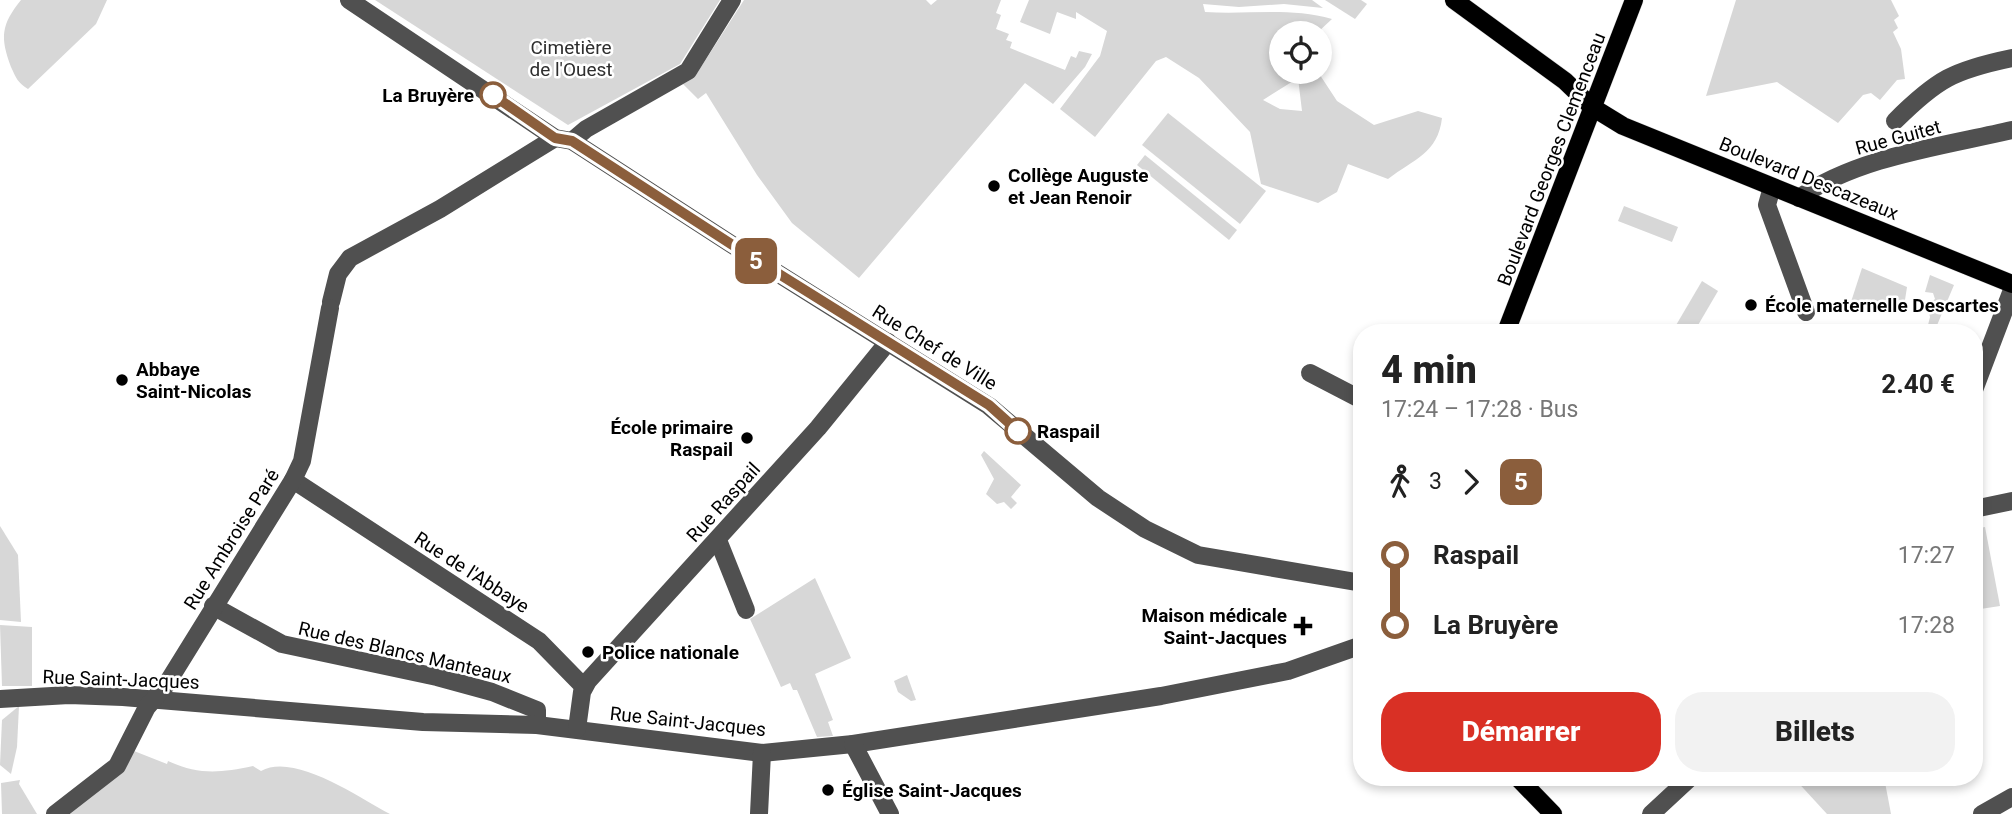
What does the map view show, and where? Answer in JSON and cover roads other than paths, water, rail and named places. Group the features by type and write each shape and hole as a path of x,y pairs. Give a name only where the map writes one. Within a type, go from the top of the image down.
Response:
{"main road":[{"name":"Boulevard Descazeaux","path":"1454,0 1565,81 1592,107 1623,126 2012,284"},
{"name":"Boulevard Georges Clemenceau","path":"1509,324 1634,0"},
{"path":"1528,786 1553,814"}],"street":[{"name":"Rue Chef de Ville","path":"349,0 564,139 989,405 1098,498 1145,529 1198,555 1353,581"},
{"name":"Rue Ambroise Paré","path":"55,814 117,766 147,707 155,699 293,480 302,461 330,305 338,274 350,258 688,71 732,0"},
{"path":"1895,121 1938,81 1969,67 2012,58"},
{"name":"Rue Guitet","path":"1799,198 1831,178 1910,154 2012,130"},
{"path":"1772,187 1767,205 1806,312"},
{"path":"1983,366 2012,290"},
{"name":"Rue Raspail","path":"584,687 818,428 888,342"},
{"path":"1310,373 1353,396"},
{"name":"Rue de l'Abbaye","path":"293,480 539,641 584,687"},
{"path":"1983,507 2012,501"},
{"path":"718,540 746,610"},
{"name":"Rue des Blancs Manteaux","path":"213,606 282,644 437,677 522,702 537,710 537,725"},
{"name":"Rue Saint-Jacques","path":"0,699 69,695 155,699 423,722 537,725 762,753 853,744 1174,694 1288,671 1353,648"},
{"path":"577,729 584,687"},
{"path":"853,744 890,814"},
{"path":"759,814 762,753"},
{"path":"1651,814 1682,786"},
{"path":"1982,814 2012,797"}],"place":[{"name":"La Bruyère","path":"493,95"},
{"name":"Collège Auguste et Jean Renoir","path":"994,186"},
{"name":"École maternelle Descartes","path":"1751,305"},
{"name":"Abbaye Saint-Nicolas","path":"122,380"},
{"name":"Raspail","path":"1018,431"},
{"name":"École primaire Raspail","path":"747,438"},
{"name":"Maison médicale Saint-Jacques","path":"1303,626"},
{"name":"Police nationale","path":"588,652"},
{"name":"Église Saint-Jacques","path":"828,790"}],"park label":[{"name":"Cimetière de l'Ouest","path":"571,58"}]}
